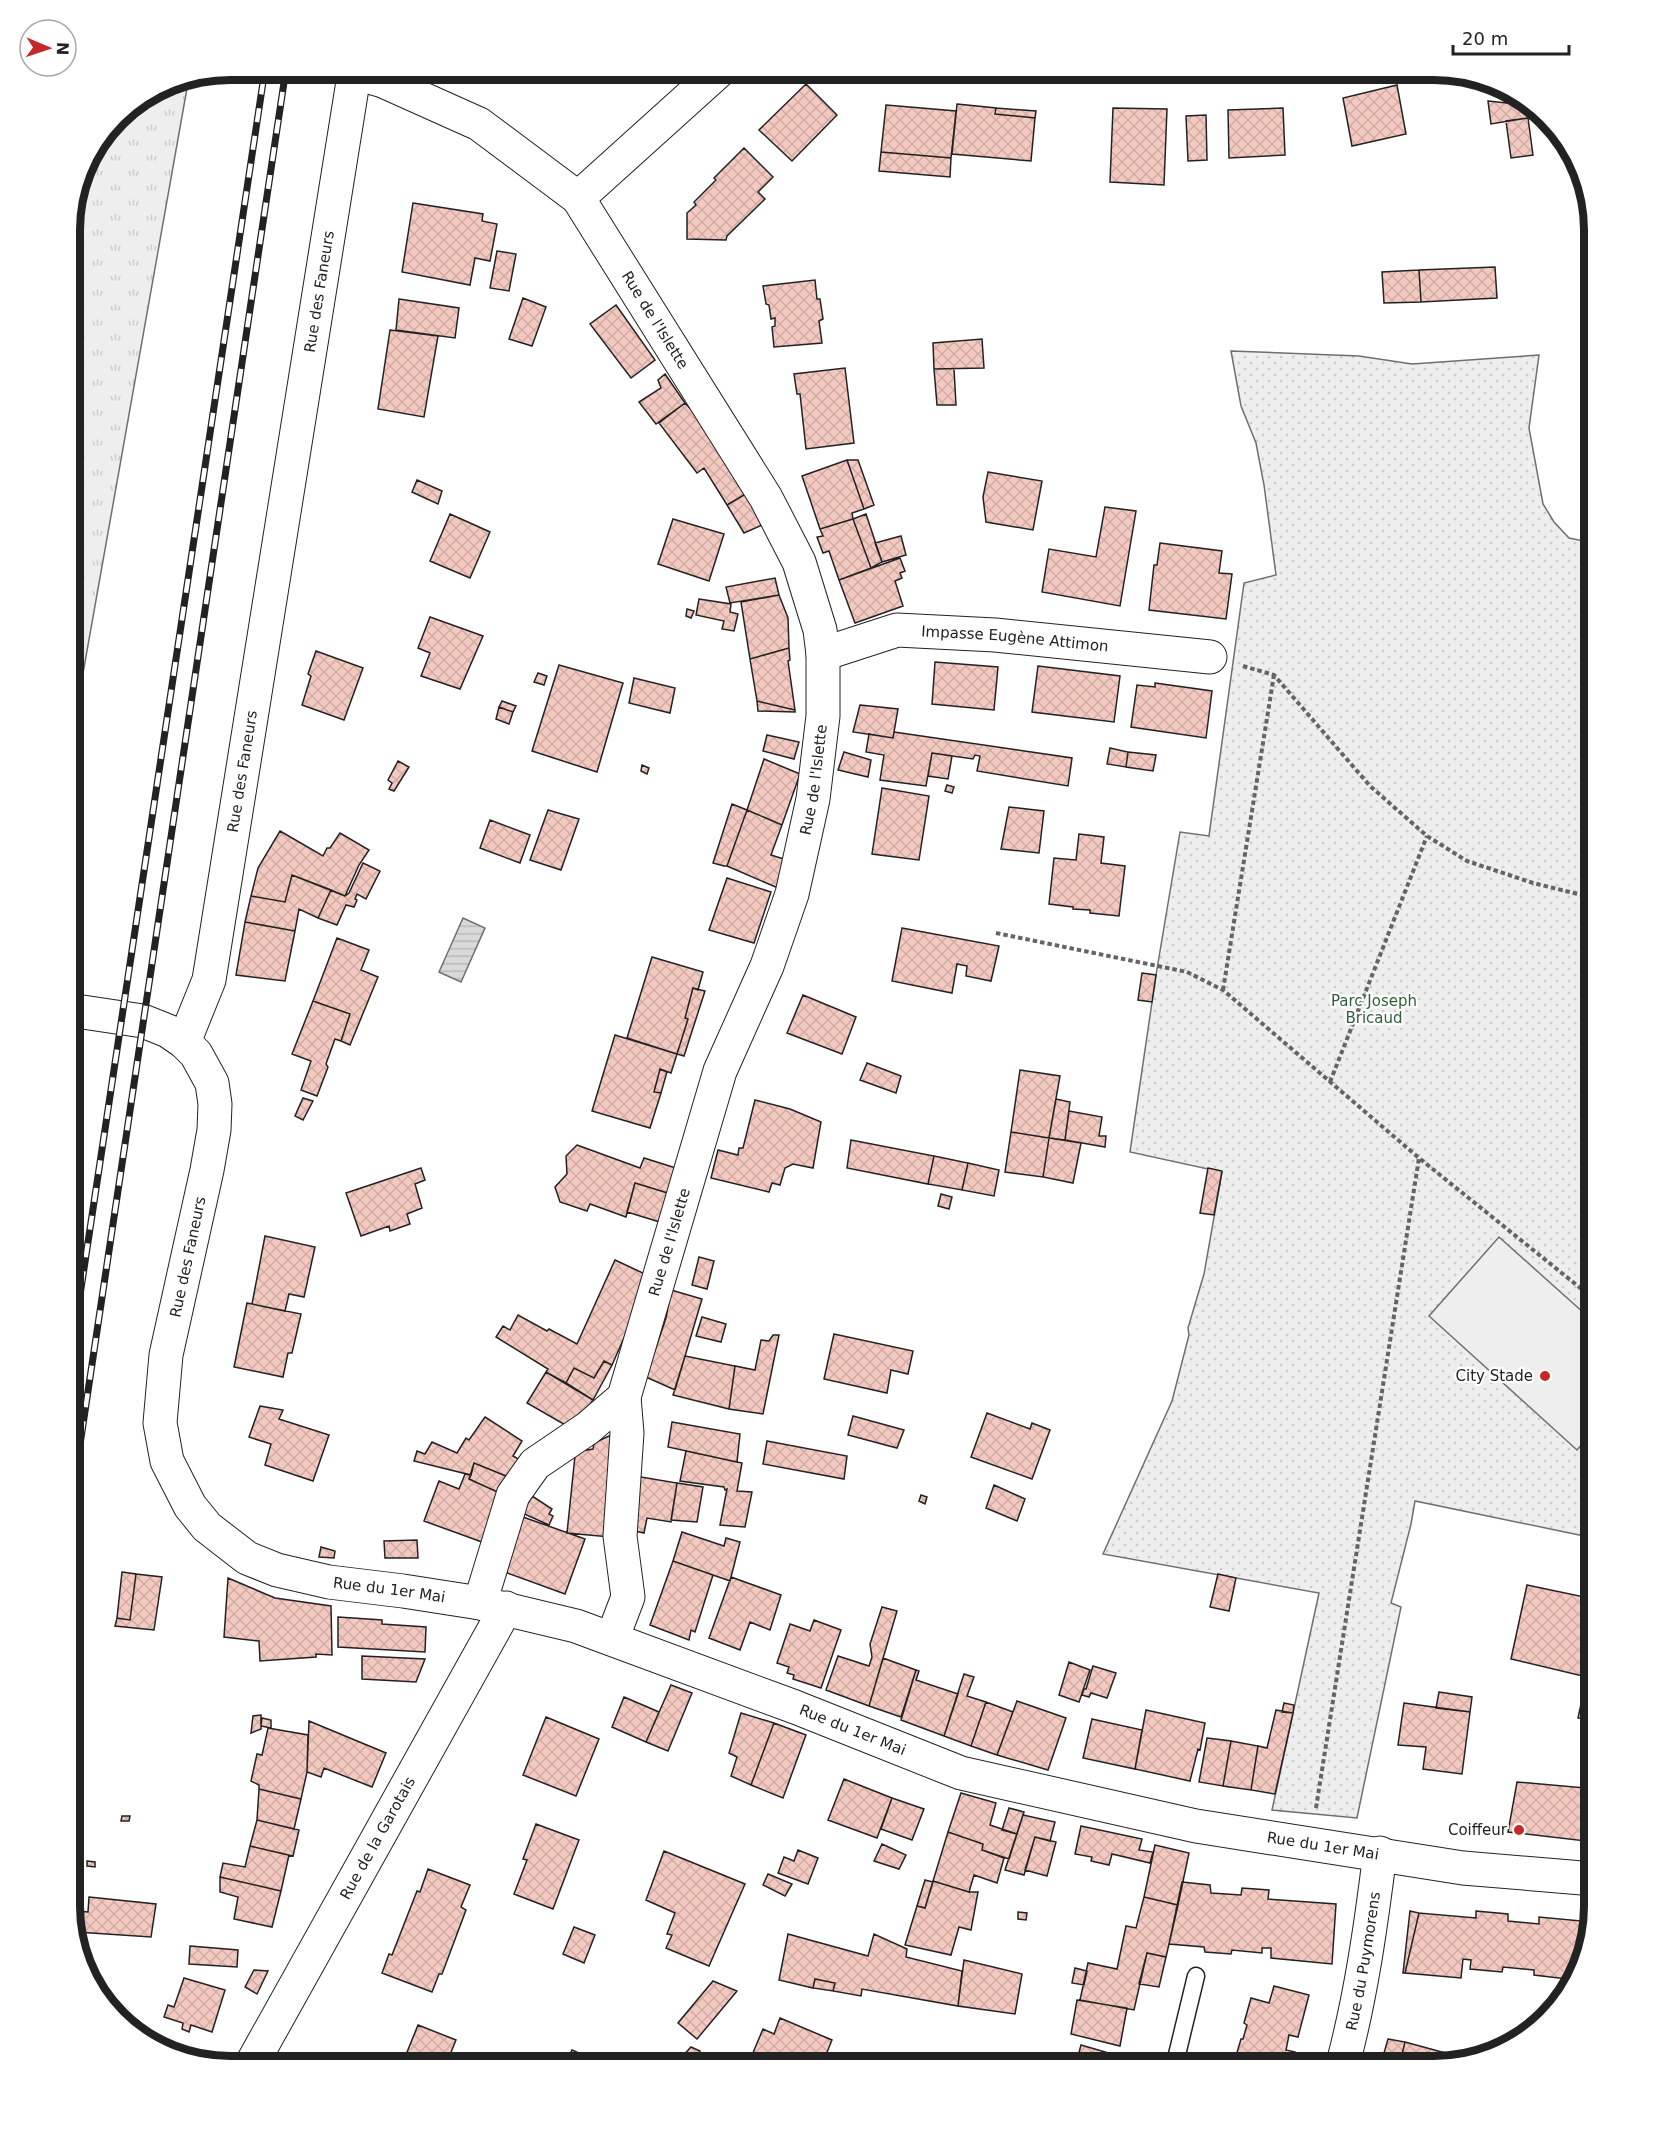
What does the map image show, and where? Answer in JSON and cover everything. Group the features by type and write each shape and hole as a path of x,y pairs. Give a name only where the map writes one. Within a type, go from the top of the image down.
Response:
{"street":[{"name":"Rue des Faneurs","path":"167,1461 160,1423 166,1355 214,1130 215,1104 212,1083 196,1054 184,1042 209,980 354,80"},
{"name":"Rue de l'Islette","path":"380,80 480,124 578,198 766,498 799,562 820,630 823,654 823,716 813,800 792,894 767,966 720,1071 624,1397 627,1433 620,1536 628,1597 612,1639"},
{"path":"578,198 709,80"},
{"name":"Impasse Eugène Attimon","path":"823,654 897,630 995,635 1210,657"},
{"path":"81,1011 143,1021 168,1030 184,1042"},
{"path":"493,1606 513,1495 536,1464 588,1428 624,1397"},
{"name":"Rue du 1er Mai","path":"167,1461 190,1506 207,1527 247,1558 277,1570 329,1582 403,1591 493,1606 576,1626 795,1707 961,1773 1196,1826 1380,1853 1463,1868 1584,1878"},
{"name":"Rue de la Garotais","path":"256,2056 493,1606"},
{"name":"Rue du Puymorens","path":"1345,2056 1354,2019 1373,1914 1380,1853"}],"lane":[{"path":"1177,2056 1196,1976"}],"path":[{"path":"1210,657 1274,675 1370,786 1427,836 1467,861 1533,883 1584,896"},
{"path":"1223,990 1274,675"},
{"path":"1330,1082 1427,836"},
{"path":"996,933 1187,972 1223,990 1419,1158 1584,1291"},
{"path":"1311,1844 1419,1158"}],"green space":[{"path":"187,86 80,690 81,210 87,182 95,163 111,138 146,105"},
{"name":"Parc Joseph Bricaud","path":"1231,351 1359,356 1412,364 1539,355 1529,428 1543,504 1554,522 1569,538 1584,541 1584,1536 1415,1501 1391,1603 1401,1607 1357,1818 1272,1810 1319,1593 1103,1554 1172,1401 1189,1335 1188,1328 1204,1274 1222,1172 1130,1152 1180,832 1209,836 1244,583 1276,575 1256,443 1241,406"},
{"name":"City Stade","path":"1499,1237 1584,1313 1584,1442 1577,1450 1429,1316"}],"shaded area":[{"path":"463,918 485,928 461,982 439,972"}],"building":[{"path":"806,84 837,115 792,161 759,130"},
{"path":"1397,85 1406,134 1352,146 1343,98"},
{"path":"1488,101 1514,104 1528,113 1528,118 1491,124"},
{"path":"957,104 996,108 995,114 1035,118 1031,161 952,154"},
{"path":"886,105 956,111 951,158 881,152"},
{"path":"996,108 1036,111 1035,118 995,114"},
{"path":"1113,108 1167,109 1164,185 1110,182"},
{"path":"1283,108 1285,155 1229,158 1228,110"},
{"path":"1206,115 1207,160 1188,161 1186,116"},
{"path":"1528,118 1533,155 1511,158 1506,121"},
{"path":"744,148 773,177 758,192 765,199 727,236 726,240 687,239 687,213 696,205 694,202 716,180 714,178"},
{"path":"881,152 951,158 950,177 879,171"},
{"path":"413,203 483,214 482,221 497,224 490,261 475,258 470,285 402,272"},
{"path":"497,251 516,254 509,291 490,288"},
{"path":"1495,267 1497,298 1421,302 1419,270"},
{"path":"1419,270 1421,302 1384,303 1382,272"},
{"path":"815,280 817,299 820,299 823,319 819,321 822,343 774,347 772,327 775,326 775,318 771,319 763,286"},
{"path":"523,298 546,307 532,346 509,339"},
{"path":"399,299 459,308 455,338 396,330"},
{"path":"616,305 655,360 631,378 590,324"},
{"path":"390,330 438,336 424,417 378,409"},
{"path":"982,339 984,368 934,369 933,343"},
{"path":"845,368 854,443 806,449 800,394 797,394 794,374"},
{"path":"934,369 954,369 956,405 937,405"},
{"path":"665,374 685,403 656,424 639,402 661,388 658,380"},
{"path":"685,403 702,421 749,492 727,505 704,468 697,473 659,423"},
{"path":"847,460 864,509 852,513 853,519 820,529 802,476"},
{"path":"847,460 858,460 874,505 864,509"},
{"path":"988,472 1042,481 1033,530 986,522 983,497"},
{"path":"417,480 442,491 438,504 412,492"},
{"path":"749,492 767,523 744,533 727,505"},
{"path":"1105,507 1136,511 1120,606 1042,592 1049,549 1096,557"},
{"path":"450,514 490,532 470,578 430,561"},
{"path":"866,514 882,562 871,568 853,519"},
{"path":"673,519 724,534 709,581 658,564"},
{"path":"853,519 871,568 839,580 829,551 823,553 817,537 823,536 820,529"},
{"path":"901,536 906,555 882,562 875,543"},
{"path":"1160,543 1222,551 1219,573 1232,574 1226,619 1149,610 1154,565 1157,565"},
{"path":"900,558 905,571 900,573 902,578 895,581 903,606 855,623 839,580"},
{"path":"775,578 779,595 730,603 726,587"},
{"path":"779,595 788,618 789,648 750,659 741,602"},
{"path":"699,599 731,604 730,612 738,614 734,631 722,629 724,621 696,615"},
{"path":"687,609 694,611 691,618 686,616"},
{"path":"430,617 483,636 460,689 421,676 430,653 418,648"},
{"path":"789,648 790,660 788,661 795,710 757,701 750,659"},
{"path":"316,651 363,668 344,720 302,705 311,676 308,674"},
{"path":"935,662 998,667 994,710 932,704"},
{"path":"559,665 623,683 597,772 532,751"},
{"path":"1038,666 1120,676 1114,722 1032,712"},
{"path":"538,673 547,676 544,685 534,682"},
{"path":"634,678 675,688 670,713 629,703"},
{"path":"1155,683 1212,691 1206,738 1131,727 1137,685 1155,687"},
{"path":"502,701 516,706 513,712 499,707"},
{"path":"757,701 795,710 795,712 758,711"},
{"path":"860,705 898,709 893,738 853,732"},
{"path":"499,707 513,712 509,724 496,719"},
{"path":"894,732 1072,758 1068,786 977,771 980,756 975,755 973,759 932,753 926,786 880,780 884,755 866,752 869,734 893,738"},
{"path":"767,735 799,742 794,759 763,751"},
{"path":"1110,748 1128,752 1126,767 1107,764"},
{"path":"844,752 871,760 868,777 838,770"},
{"path":"1128,752 1156,755 1153,771 1126,767"},
{"path":"932,753 952,756 948,779 928,776"},
{"path":"764,759 800,774 782,825 747,810"},
{"path":"398,761 409,767 394,791 389,789 392,783 388,780"},
{"path":"642,765 649,768 647,774 641,771"},
{"path":"947,785 954,787 952,793 945,791"},
{"path":"882,788 929,796 919,860 872,854"},
{"path":"732,804 747,810 727,866 724,866 713,863"},
{"path":"1009,807 1044,811 1039,853 1001,849"},
{"path":"548,810 579,819 561,870 530,860"},
{"path":"747,810 782,825 771,855 787,860 778,888 727,866"},
{"path":"490,820 530,835 520,863 480,848"},
{"path":"280,831 323,856 340,833 369,850 359,865 345,896 292,875 285,902 251,896 258,868"},
{"path":"1079,834 1104,837 1101,863 1125,866 1119,916 1090,913 1090,910 1049,904 1054,858 1076,860"},
{"path":"363,863 380,871 366,899 357,894 354,907 346,905 337,925 318,918 331,890 345,896 349,893"},
{"path":"292,875 331,890 318,918 299,909 295,931 245,922 251,896 285,902"},
{"path":"727,878 771,892 754,943 709,930"},
{"path":"245,922 295,931 285,981 236,975"},
{"path":"902,928 999,946 991,981 966,976 967,966 957,964 952,993 892,981"},
{"path":"337,938 369,950 361,970 378,977 350,1045 341,1041 350,1014 313,1001"},
{"path":"652,957 703,972 698,990 693,988 685,1018 688,1019 677,1054 627,1038"},
{"path":"1142,973 1156,975 1152,1002 1138,1000"},
{"path":"693,988 705,991 684,1056 677,1054 688,1019 685,1018"},
{"path":"803,995 856,1017 842,1054 787,1033"},
{"path":"313,1001 350,1014 341,1041 335,1039 317,1096 301,1090 311,1061 292,1054"},
{"path":"615,1035 677,1054 671,1073 660,1069 654,1092 661,1093 650,1128 592,1111"},
{"path":"867,1063 901,1076 896,1093 860,1080"},
{"path":"660,1069 667,1072 661,1093 654,1092"},
{"path":"1020,1070 1060,1076 1049,1138 1011,1132"},
{"path":"303,1098 313,1101 303,1120 295,1116"},
{"path":"1056,1099 1070,1102 1065,1140 1049,1138"},
{"path":"755,1100 790,1109 821,1122 813,1168 793,1164 785,1168 780,1185 772,1183 769,1192 711,1178 718,1150 738,1155 739,1148 743,1148"},
{"path":"1069,1111 1102,1117 1099,1136 1106,1136 1105,1147 1065,1140"},
{"path":"1011,1132 1049,1138 1043,1177 1005,1172"},
{"path":"1049,1138 1081,1143 1073,1183 1043,1177"},
{"path":"851,1140 934,1156 928,1184 847,1168"},
{"path":"577,1145 640,1168 644,1158 679,1169 671,1194 635,1183 626,1217 590,1204 587,1211 560,1202 555,1187 567,1174 566,1156"},
{"path":"934,1156 968,1163 962,1190 928,1184"},
{"path":"968,1163 999,1170 994,1196 962,1190"},
{"path":"421,1168 425,1180 415,1184 422,1208 407,1214 410,1224 390,1231 389,1226 361,1236 346,1193"},
{"path":"1208,1168 1222,1171 1214,1215 1200,1213"},
{"path":"635,1183 671,1194 663,1223 627,1212"},
{"path":"941,1194 952,1197 949,1209 938,1206"},
{"path":"265,1236 315,1247 304,1297 289,1294 285,1311 252,1304"},
{"path":"699,1257 714,1261 707,1289 692,1285"},
{"path":"615,1260 647,1275 639,1304 612,1365 604,1361 594,1378 574,1368 566,1383 546,1372 548,1369 496,1337 503,1326 510,1330 518,1315 577,1344"},
{"path":"671,1290 702,1299 675,1390 646,1377 666,1318"},
{"path":"247,1303 301,1314 292,1353 288,1353 283,1377 234,1367"},
{"path":"702,1317 726,1324 721,1342 696,1336"},
{"path":"834,1334 913,1351 908,1374 891,1370 887,1393 824,1379"},
{"path":"773,1335 779,1335 763,1414 729,1409 735,1366 755,1370 761,1340 769,1341"},
{"path":"685,1356 735,1366 729,1409 673,1395"},
{"path":"604,1361 612,1365 593,1400 566,1383 574,1368 594,1378"},
{"path":"546,1372 593,1400 574,1430 527,1403"},
{"path":"260,1406 283,1410 279,1419 329,1435 313,1481 265,1465 271,1444 249,1437"},
{"path":"987,1413 1030,1429 1032,1423 1050,1430 1032,1479 971,1457"},
{"path":"853,1416 904,1430 897,1448 848,1435"},
{"path":"485,1417 522,1441 513,1456 520,1460 511,1478 474,1463 471,1475 414,1461 417,1451 425,1454 432,1442 457,1453 466,1438 469,1440"},
{"path":"672,1422 740,1434 737,1462 668,1447"},
{"path":"620,1434 610,1537 567,1533 575,1456 581,1451 593,1449 594,1443"},
{"path":"767,1441 847,1456 844,1479 763,1464"},
{"path":"686,1451 742,1463 737,1491 752,1492 745,1527 720,1525 727,1489 680,1481"},
{"path":"474,1463 511,1478 504,1495 469,1479"},
{"path":"465,1474 471,1475 469,1479 504,1495 482,1542 424,1521 439,1481 459,1489"},
{"path":"635,1476 677,1483 671,1522 647,1518 644,1533 630,1530"},
{"path":"677,1483 703,1487 697,1522 671,1520"},
{"path":"994,1485 1025,1499 1017,1521 986,1508"},
{"path":"921,1495 927,1497 925,1504 919,1501"},
{"path":"532,1496 552,1509 549,1514 553,1516 549,1525 522,1513"},
{"path":"523,1517 585,1539 565,1594 502,1571"},
{"path":"682,1532 724,1546 726,1538 740,1542 730,1581 673,1561"},
{"path":"417,1540 418,1558 385,1558 384,1541"},
{"path":"321,1547 335,1551 334,1558 319,1557"},
{"path":"673,1561 713,1575 695,1632 691,1630 689,1640 650,1625"},
{"path":"122,1572 136,1574 130,1620 117,1618"},
{"path":"136,1574 162,1577 154,1630 115,1626 117,1618 130,1620"},
{"path":"1218,1574 1236,1578 1229,1611 1210,1607"},
{"path":"731,1577 781,1595 770,1630 750,1622 740,1650 709,1638"},
{"path":"228,1578 275,1598 331,1606 332,1655 316,1654 316,1657 260,1661 259,1641 224,1637"},
{"path":"1527,1585 1584,1597 1584,1676 1511,1659"},
{"path":"882,1607 897,1611 869,1706 826,1690 838,1656 869,1666 872,1657 870,1644"},
{"path":"338,1617 382,1620 382,1624 426,1627 425,1652 338,1647"},
{"path":"814,1620 841,1630 821,1688 793,1679 794,1675 787,1673 789,1667 777,1663 790,1624 810,1631"},
{"path":"362,1656 425,1659 416,1682 362,1679"},
{"path":"883,1658 916,1670 901,1717 869,1706"},
{"path":"1069,1662 1090,1670 1079,1702 1059,1695"},
{"path":"1093,1666 1116,1673 1107,1698 1091,1693 1089,1697 1082,1695"},
{"path":"916,1670 919,1671 916,1680 958,1694 944,1736 901,1720"},
{"path":"964,1674 974,1677 967,1696 986,1702 971,1746 944,1736"},
{"path":"671,1685 692,1693 668,1751 646,1742"},
{"path":"1584,1691 1584,1719 1578,1718"},
{"path":"1439,1692 1472,1697 1470,1712 1436,1708"},
{"path":"624,1697 659,1712 646,1742 612,1727"},
{"path":"1017,1701 1066,1718 1048,1770 997,1755"},
{"path":"986,1702 1013,1712 997,1755 971,1746"},
{"path":"1284,1703 1294,1705 1293,1713 1282,1712"},
{"path":"1404,1703 1470,1712 1462,1774 1423,1769 1426,1747 1398,1745"},
{"path":"1146,1710 1205,1723 1200,1750 1198,1749 1190,1781 1135,1769"},
{"path":"1276,1710 1293,1713 1275,1794 1251,1790 1258,1746 1267,1748"},
{"path":"741,1713 774,1723 751,1785 731,1776 737,1757 729,1753"},
{"path":"261,1715 261,1729 251,1733 253,1716"},
{"path":"546,1717 599,1739 576,1796 523,1775"},
{"path":"262,1718 271,1720 271,1728 261,1726"},
{"path":"1092,1719 1142,1730 1135,1769 1083,1758"},
{"path":"309,1721 386,1753 372,1787 324,1768 321,1777 307,1772"},
{"path":"774,1723 806,1735 783,1798 751,1785"},
{"path":"268,1728 308,1735 307,1772 301,1799 259,1789 259,1785 251,1781 257,1754 262,1755"},
{"path":"1207,1738 1231,1741 1223,1786 1199,1782"},
{"path":"1231,1741 1258,1746 1251,1790 1223,1786"},
{"path":"844,1779 892,1798 877,1838 828,1820"},
{"path":"1517,1782 1584,1788 1584,1841 1508,1832"},
{"path":"259,1789 301,1799 294,1829 257,1820"},
{"path":"961,1793 996,1803 990,1825 1017,1834 1009,1859 982,1850 983,1844 948,1832"},
{"path":"892,1798 924,1809 912,1840 881,1829"},
{"path":"1009,1808 1024,1812 1017,1834 1002,1830"},
{"path":"1023,1815 1055,1822 1050,1841 1035,1837 1024,1875 1005,1870"},
{"path":"122,1816 130,1816 129,1821 121,1821"},
{"path":"257,1820 299,1830 293,1856 250,1846"},
{"path":"536,1824 579,1840 553,1909 514,1894 527,1860 523,1859"},
{"path":"1081,1826 1142,1839 1139,1850 1153,1852 1150,1863 1112,1854 1109,1865 1091,1861 1092,1857 1075,1854"},
{"path":"948,1832 983,1844 982,1850 1004,1858 997,1883 974,1875 969,1892 933,1881"},
{"path":"1035,1837 1056,1842 1047,1876 1025,1870"},
{"path":"882,1844 906,1855 899,1869 874,1861"},
{"path":"1155,1845 1189,1853 1178,1905 1144,1897"},
{"path":"250,1846 289,1855 281,1891 220,1877 223,1863 245,1867"},
{"path":"798,1850 818,1858 808,1884 778,1873 784,1857 794,1861"},
{"path":"664,1851 745,1884 709,1966 666,1948 672,1935 667,1934 675,1913 646,1900"},
{"path":"87,1861 95,1862 95,1867 87,1866"},
{"path":"428,1869 470,1885 461,1907 466,1910 442,1974 439,1974 432,1992 382,1973 389,1954 392,1955 417,1891 420,1892"},
{"path":"768,1874 792,1884 785,1896 763,1885"},
{"path":"220,1877 281,1891 272,1927 234,1919 238,1897 220,1892"},
{"path":"925,1880 933,1882 925,1908 917,1906"},
{"path":"933,1881 969,1892 978,1892 971,1930 959,1927 951,1955 905,1945 917,1906 925,1908"},
{"path":"1182,1882 1210,1885 1211,1893 1241,1895 1242,1888 1269,1890 1268,1899 1336,1904 1332,1964 1271,1958 1271,1948 1262,1948 1262,1953 1232,1950 1231,1954 1205,1952 1204,1947 1169,1944"},
{"path":"89,1897 156,1904 151,1937 82,1932 80,1911 88,1912"},
{"path":"1144,1897 1178,1905 1166,1957 1147,1953 1134,2010 1080,2000 1088,1963 1117,1969 1126,1926 1136,1928"},
{"path":"1410,1911 1419,1913 1405,1973 1403,1973"},
{"path":"1476,1911 1508,1914 1508,1921 1539,1924 1539,1917 1581,1921 1583,1913 1578,1945 1564,1979 1534,1975 1534,1970 1503,1967 1502,1972 1470,1969 1471,1960 1463,1959 1461,1978 1405,1973 1419,1913 1476,1918"},
{"path":"1018,1912 1027,1913 1026,1920 1018,1919"},
{"path":"574,1927 595,1935 584,1963 563,1954"},
{"path":"788,1934 868,1956 874,1934 907,1949 906,1957 962,1971 958,2006 862,1989 861,1996 833,1991 835,1983 815,1979 813,1988 779,1980"},
{"path":"190,1946 238,1950 237,1967 189,1964"},
{"path":"1147,1953 1166,1957 1159,1987 1139,1984"},
{"path":"964,1960 1022,1974 1015,2014 958,2006"},
{"path":"1075,1968 1087,1971 1084,1985 1072,1983"},
{"path":"254,1970 268,1971 257,1994 245,1987"},
{"path":"184,1978 225,1990 212,2032 191,2025 189,2032 182,2029 183,2023 164,2017 168,2005 174,2007"},
{"path":"815,1979 835,1983 833,1991 813,1988"},
{"path":"713,1981 737,1991 697,2039 678,2023"},
{"path":"1274,1986 1309,1995 1298,2037 1289,2035 1286,2050 1295,2052 1294,2056 1236,2056 1247,2025 1244,2023 1251,1998 1269,2003"},
{"path":"1077,2000 1127,2008 1120,2046 1071,2034"},
{"path":"780,2018 832,2040 825,2056 752,2055 763,2029 774,2034"},
{"path":"418,2025 456,2040 449,2056 405,2056"},
{"path":"1388,2039 1405,2042 1402,2056 1383,2056"},
{"path":"1405,2042 1453,2055 1433,2056 1402,2056"},
{"path":"1081,2045 1119,2056 1078,2056"},
{"path":"691,2047 700,2051 696,2056 683,2056"},
{"path":"572,2050 586,2056 569,2056"}],"railway":[{"path":"80,1295 263,80"},
{"path":"80,1445 284,80"}],"place":[{"name":"City Stade","path":"1545,1376"},
{"name":"Coiffeur","path":"1519,1830"}]}
